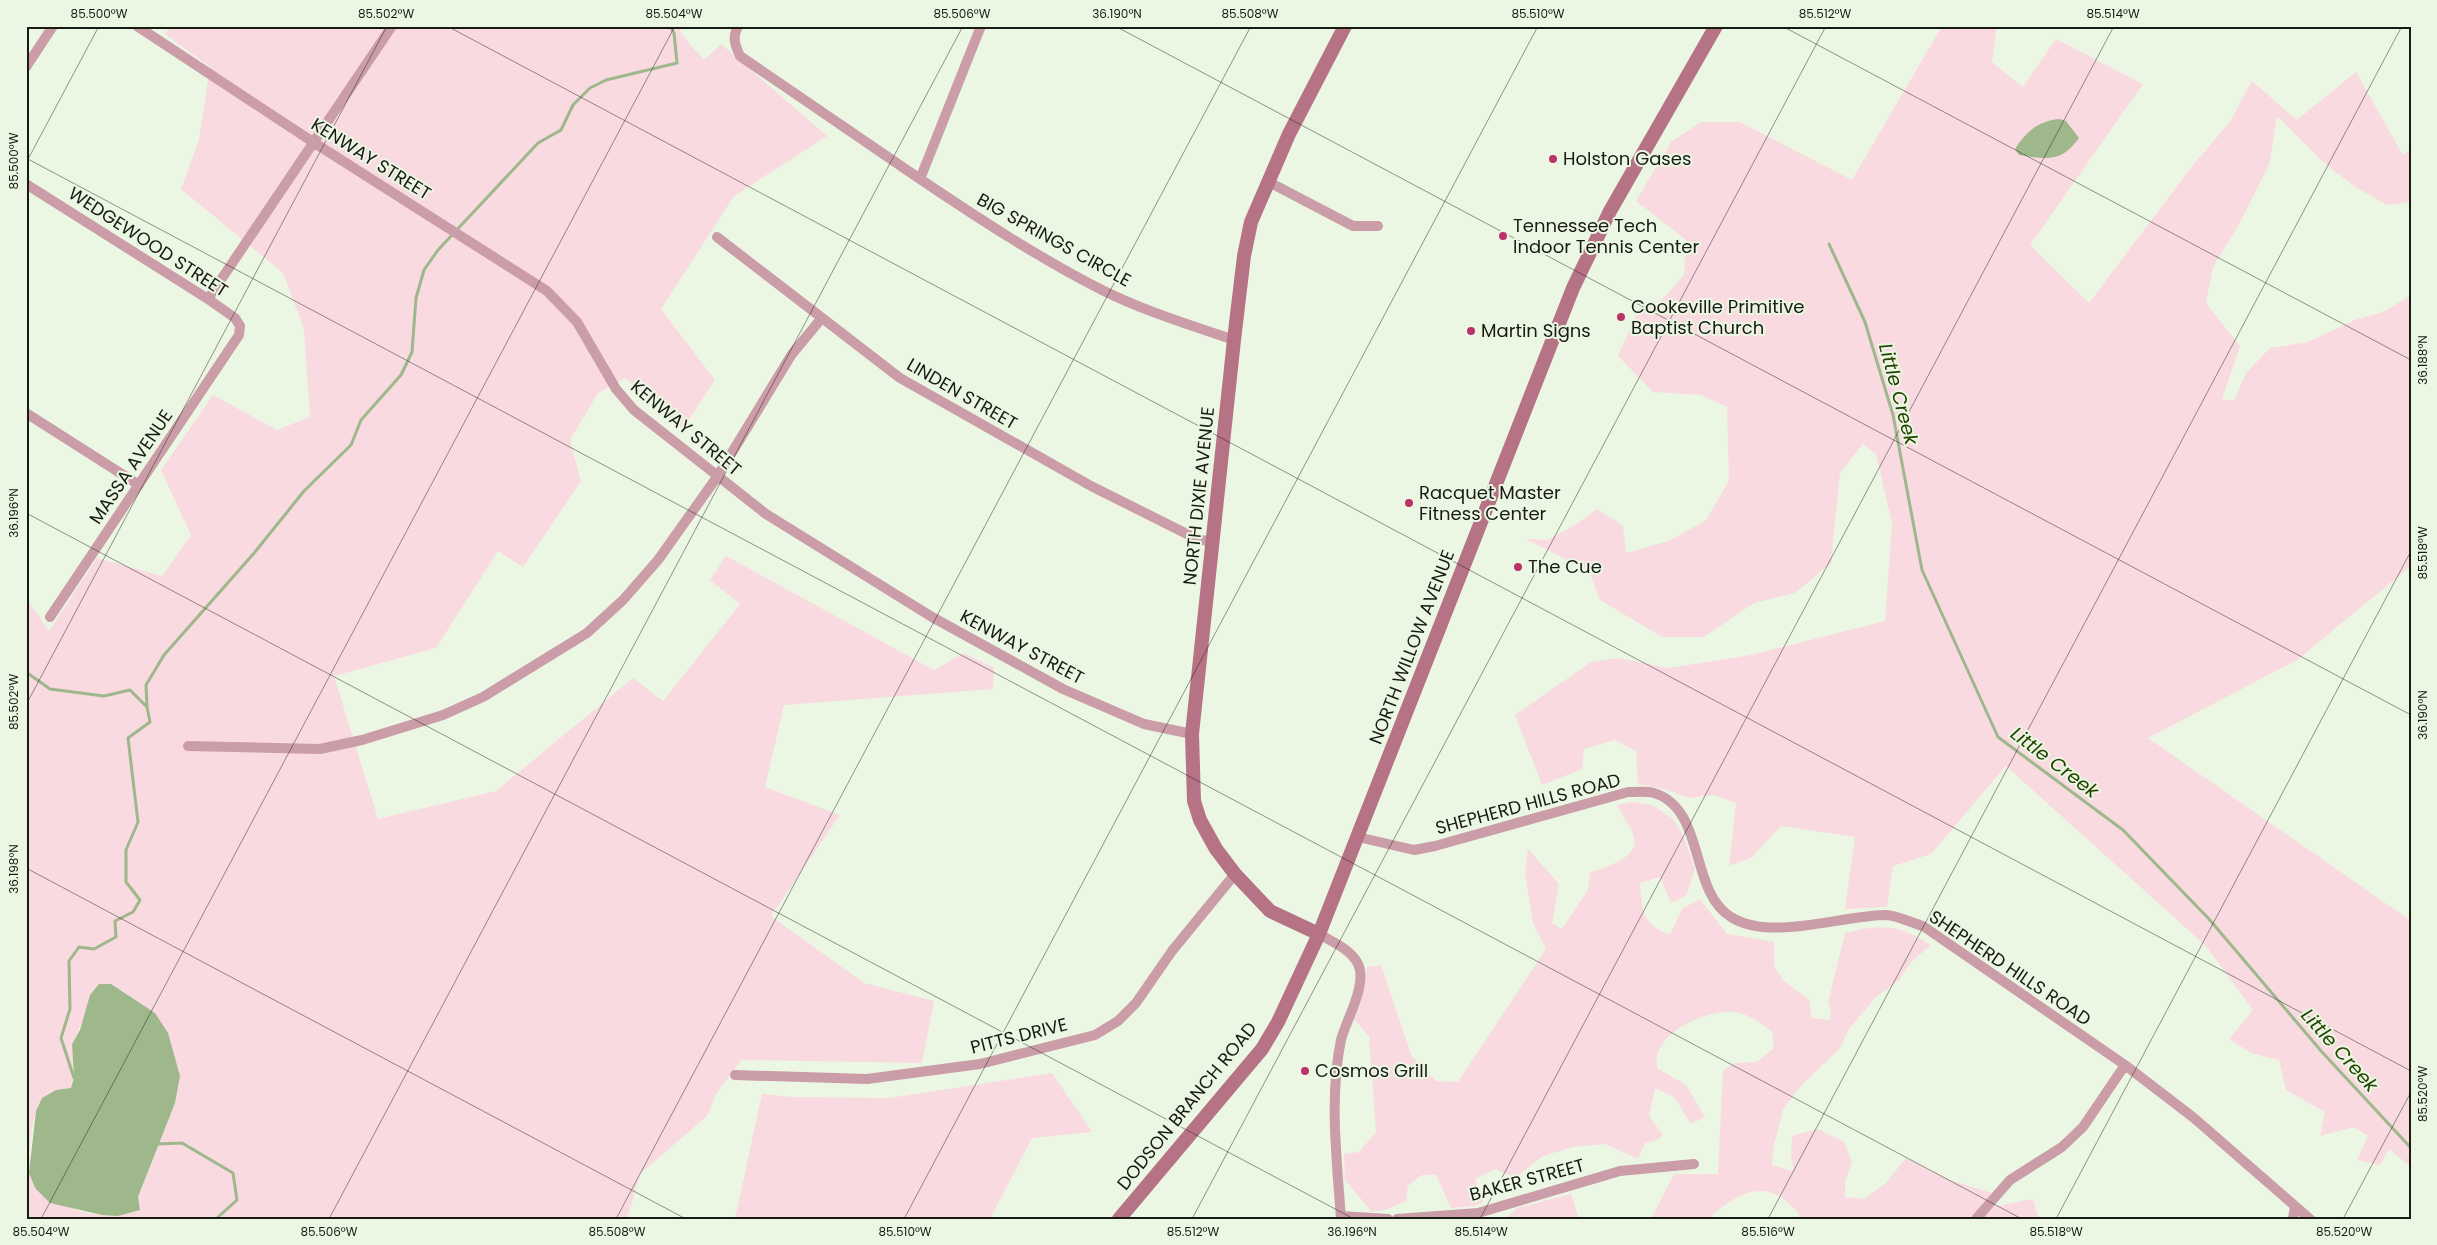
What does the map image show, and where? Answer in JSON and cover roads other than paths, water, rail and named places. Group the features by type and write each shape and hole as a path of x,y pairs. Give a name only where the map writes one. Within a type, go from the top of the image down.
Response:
{"main road":[{"name":"NORTH DIXIE AVENUE","path":"1319,934 1270,911 1235,874 1216,849 1200,820 1194,801 1192,734 1214,543 1234,340 1244,256 1251,222 1267,181 1345,26"},
{"name":"NORTH WILLOW AVENUE","path":"1319,934 1573,288 1610,211 1716,26"},
{"name":"DODSON BRANCH ROAD","path":"1119,1219 1262,1050 1278,1022 1319,934"}],"street":[{"path":"26,67 53,26"},
{"name":"KENWAY STREET","path":"137,26 313,142 548,291 578,322 616,389 634,410 717,477 810,544 932,617 1062,689 1144,724 1192,734"},
{"path":"208,299 392,26"},
{"name":"BIG SPRINGS CIRCLE","path":"738,26 734,34 734,43 740,56 954,202 1104,290 1234,340"},
{"path":"920,179 981,26"},
{"path":"1267,181 1353,226 1378,226"},
{"name":"WEDGEWOOD STREET","path":"26,184 235,318 240,326 239,335"},
{"name":"LINDEN STREET","path":"717,238 900,378 1091,486 1195,538 1214,543"},
{"path":"188,746 320,749 362,740 443,715 482,697 572,643 605,618 658,560 717,477 792,354 821,318"},
{"name":"MASSA AVENUE","path":"50,617 239,335"},
{"path":"26,413 139,485"},
{"name":"SHEPHERD HILLS ROAD","path":"1358,837 1414,850 1435,846 1628,792 1654,793 1676,806 1689,829 1715,902 1729,917 1750,927 1774,928 1888,915 1923,926 2125,1065 2194,1118 2310,1219"},
{"name":"PITTS DRIVE","path":"735,1075 867,1078 980,1064 1095,1034 1118,1021 1136,1003 1172,951 1235,874"},
{"path":"1319,934 1347,951 1358,964 1360,976 1357,996 1342,1038 1336,1067 1335,1104 1341,1217 1388,1219"},
{"path":"1976,1219 2010,1180 2062,1147 2083,1127 2125,1065"},
{"name":"BAKER STREET","path":"1397,1219 1478,1213 1620,1171 1694,1164"},
{"path":"2293,1219 2295,1206"}],"waterway":[{"path":"147,707 146,685 164,655 255,552 304,491 351,445 361,420 401,375 412,352 416,298 424,270 438,250 538,143 561,130 573,105 590,88 606,80 677,63 674,33 670,26"},
{"name":"Little Creek","path":"1829,244 1865,322 1893,415 1922,570 1998,737 2123,830 2209,919 2322,1052 2411,1148"},
{"path":"26,672 50,689 104,696 130,690 147,707 150,722 128,738 138,822 126,850 126,882 140,900 133,912 115,921 116,937 94,949 79,947 69,961 70,1009 61,1038 74,1078"},
{"path":"157,1144 182,1143 233,1173 237,1200 216,1219"}],"place":[{"name":"Holston Gases","path":"1553,159"},
{"name":"Tennessee Tech Indoor Tennis Center","path":"1503,236"},
{"name":"Cookeville Primitive Baptist Church","path":"1621,317"},
{"name":"Martin Signs","path":"1471,331"},
{"name":"Racquet Master Fitness Center","path":"1409,503"},
{"name":"The Cue","path":"1518,567"},
{"name":"Cosmos Grill","path":"1305,1071"}]}
